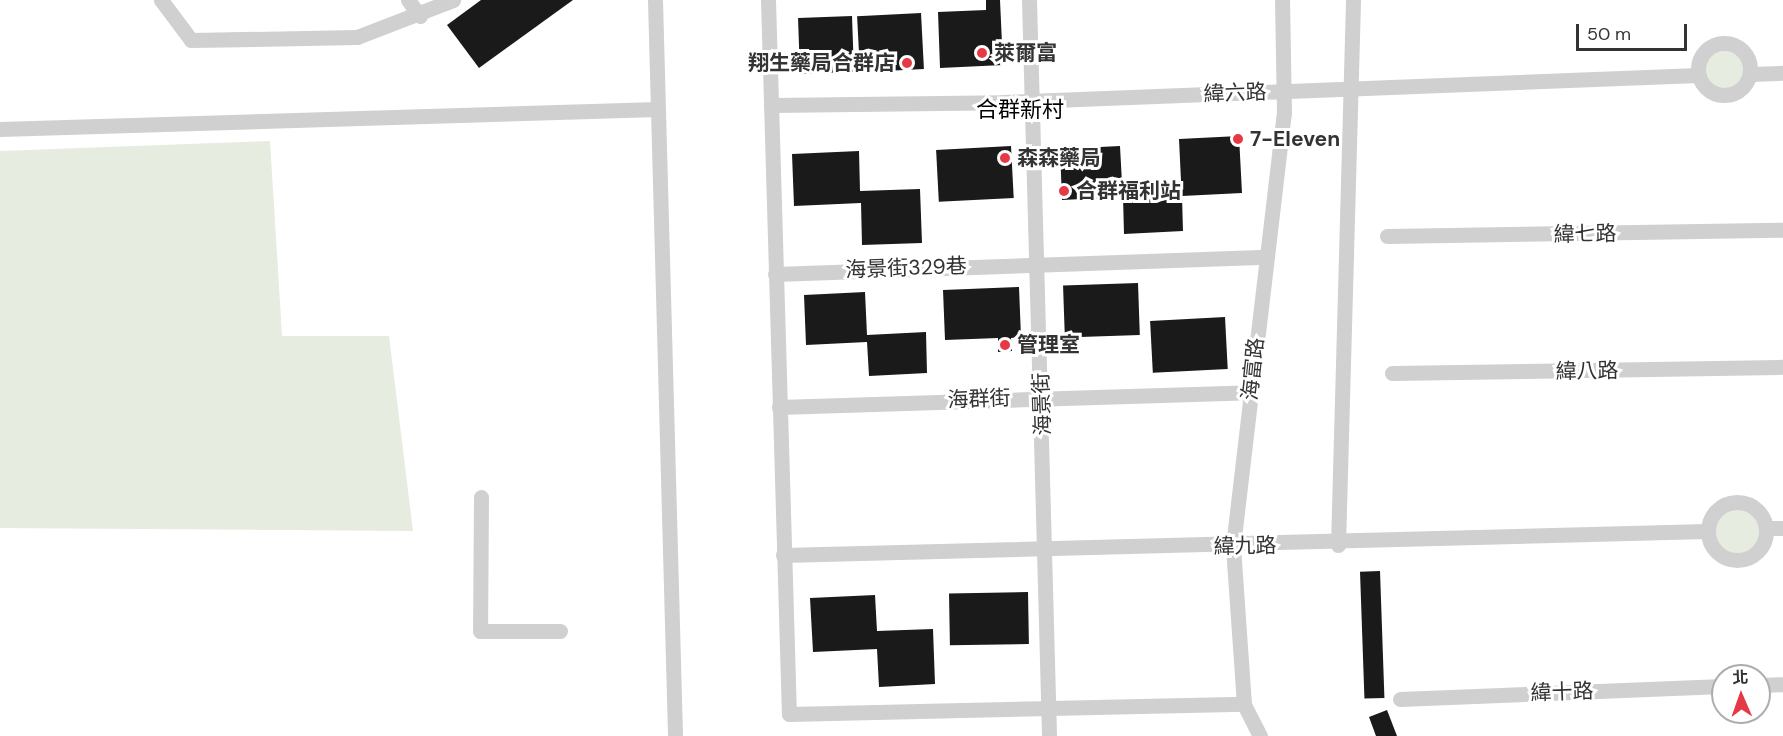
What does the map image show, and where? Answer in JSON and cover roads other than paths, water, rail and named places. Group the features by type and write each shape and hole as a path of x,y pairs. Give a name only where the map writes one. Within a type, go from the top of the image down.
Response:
{"street":[{"path":"161,0 191,40 357,37 420,16 453,0"},
{"path":"408,0 420,16"},
{"path":"655,0 675,736"},
{"path":"768,0 789,714 1244,704"},
{"name":"海景街","path":"1029,0 1042,396 1049,736"},
{"name":"海富路","path":"1260,736 1244,704 1233,546 1286,90 1282,0"},
{"path":"1338,544 1353,0"},
{"path":"1724,43 1745,54 1750,74 1741,89 1724,95 1705,88 1698,75 1705,51 1724,43"},
{"path":"1750,74 1783,73"},
{"name":"緯六路","path":"771,105 1032,101 1352,85 1698,75"},
{"path":"0,129 658,109"},
{"name":"緯七路","path":"1387,236 1783,230"},
{"name":"海景街329巷","path":"775,274 1267,256"},
{"name":"緯八路","path":"1392,373 1783,367"},
{"name":"海群街","path":"779,407 1042,396 1251,392"},
{"path":"481,497 480,631 560,631"},
{"path":"1736,501 1760,512 1766,528 1756,553 1739,560 1714,549 1707,531 1719,507 1736,501"},
{"path":"1766,528 1783,528"},
{"name":"緯九路","path":"783,555 1338,544 1707,531"},
{"name":"緯十路","path":"1400,699 1711,686"}],"place":[{"name":"萊爾富","path":"982,53"},
{"name":"翔生藥局合群店","path":"907,63"},
{"name":"7-Eleven","path":"1238,139"},
{"name":"森森藥局","path":"1005,158"},
{"name":"合群福利站","path":"1064,191"},
{"name":"管理室","path":"1005,345"}],"district":[{"name":"合群新村","path":"1020,110"}]}
